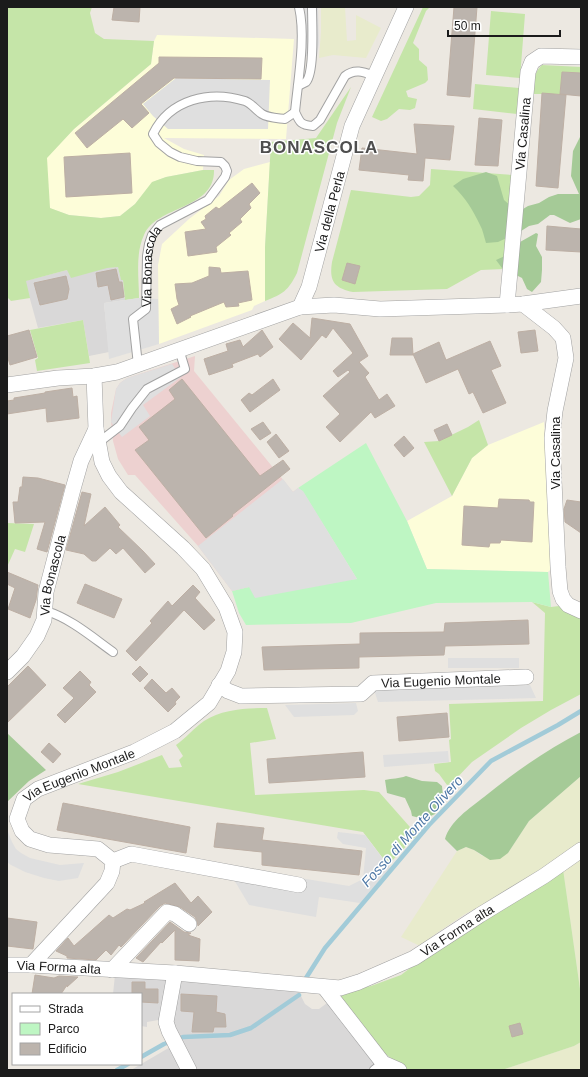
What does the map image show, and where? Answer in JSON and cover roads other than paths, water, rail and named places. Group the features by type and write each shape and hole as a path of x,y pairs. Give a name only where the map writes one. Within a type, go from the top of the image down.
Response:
{"street":[{"name":"Via della Perla","path":"300,307 309,287 352,126 406,7"},
{"name":"Via Casalina","path":"507,305 528,72 532,62 540,56 581,57"},
{"path":"7,385 58,378 94,376 117,372 300,307 334,305 380,309 507,305 581,296"},
{"name":"Via Casalina","path":"523,304 554,328 563,338 566,358 555,411 552,438 558,567 560,591 563,599 568,605 581,611"},
{"name":"Via Bonascola","path":"7,672 22,656 37,636 44,620 46,610 46,592 81,461 97,436 94,376"},
{"name":"Via Eugenio Montale","path":"97,436 102,462 109,476 122,492 183,548 203,569 226,607 235,632 234,652 228,671 209,703 175,731 134,752 38,789 24,799 17,819 22,831 30,839 50,845 98,849 113,861"},
{"name":"Via Eugenio Montale","path":"219,685 228,691 241,696 361,694 373,683 526,677"},
{"name":"Via Forma alta","path":"7,965 175,973 340,988 359,982 414,958 544,876 581,850"},
{"path":"31,965 107,883 112,871 113,861 131,854 299,885"},
{"name":"Via Forma alta","path":"112,970 167,912 175,914 189,924"},
{"path":"175,973 166,1022 189,1070"},
{"path":"324,987 378,1066 399,1070"}],"lane":[{"path":"299,7 302,43 296,112 300,121 304,125 313,126 320,120 345,76 349,72 360,70 375,76"},
{"path":"298,86 306,82 310,72 312,56 312,7"},
{"name":"Via Bonascola","path":"138,365 133,319 146,309 147,256 148,244 152,234 160,226 208,200 225,177 227,171 221,162 197,161 180,157 170,152 153,134 158,124 185,102 205,97 235,99 247,102 263,115 286,119 296,112"},
{"path":"97,436 120,426 147,389 185,368 179,349"},
{"path":"46,610 56,614 88,633 113,652"}],"waterway":[{"name":"Fosso di Monte Olivero","path":"306,978 325,948 429,825 491,761 581,711"},
{"name":"Fosso di Monte Olivero","path":"142,1056 164,1044 183,1037 230,1035 251,1028 299,995"},
{"name":"Fosso di Monte Olivero","path":"117,1070 126,1065"}],"district":[{"name":"BONASCOLA","path":"319,147"}]}
